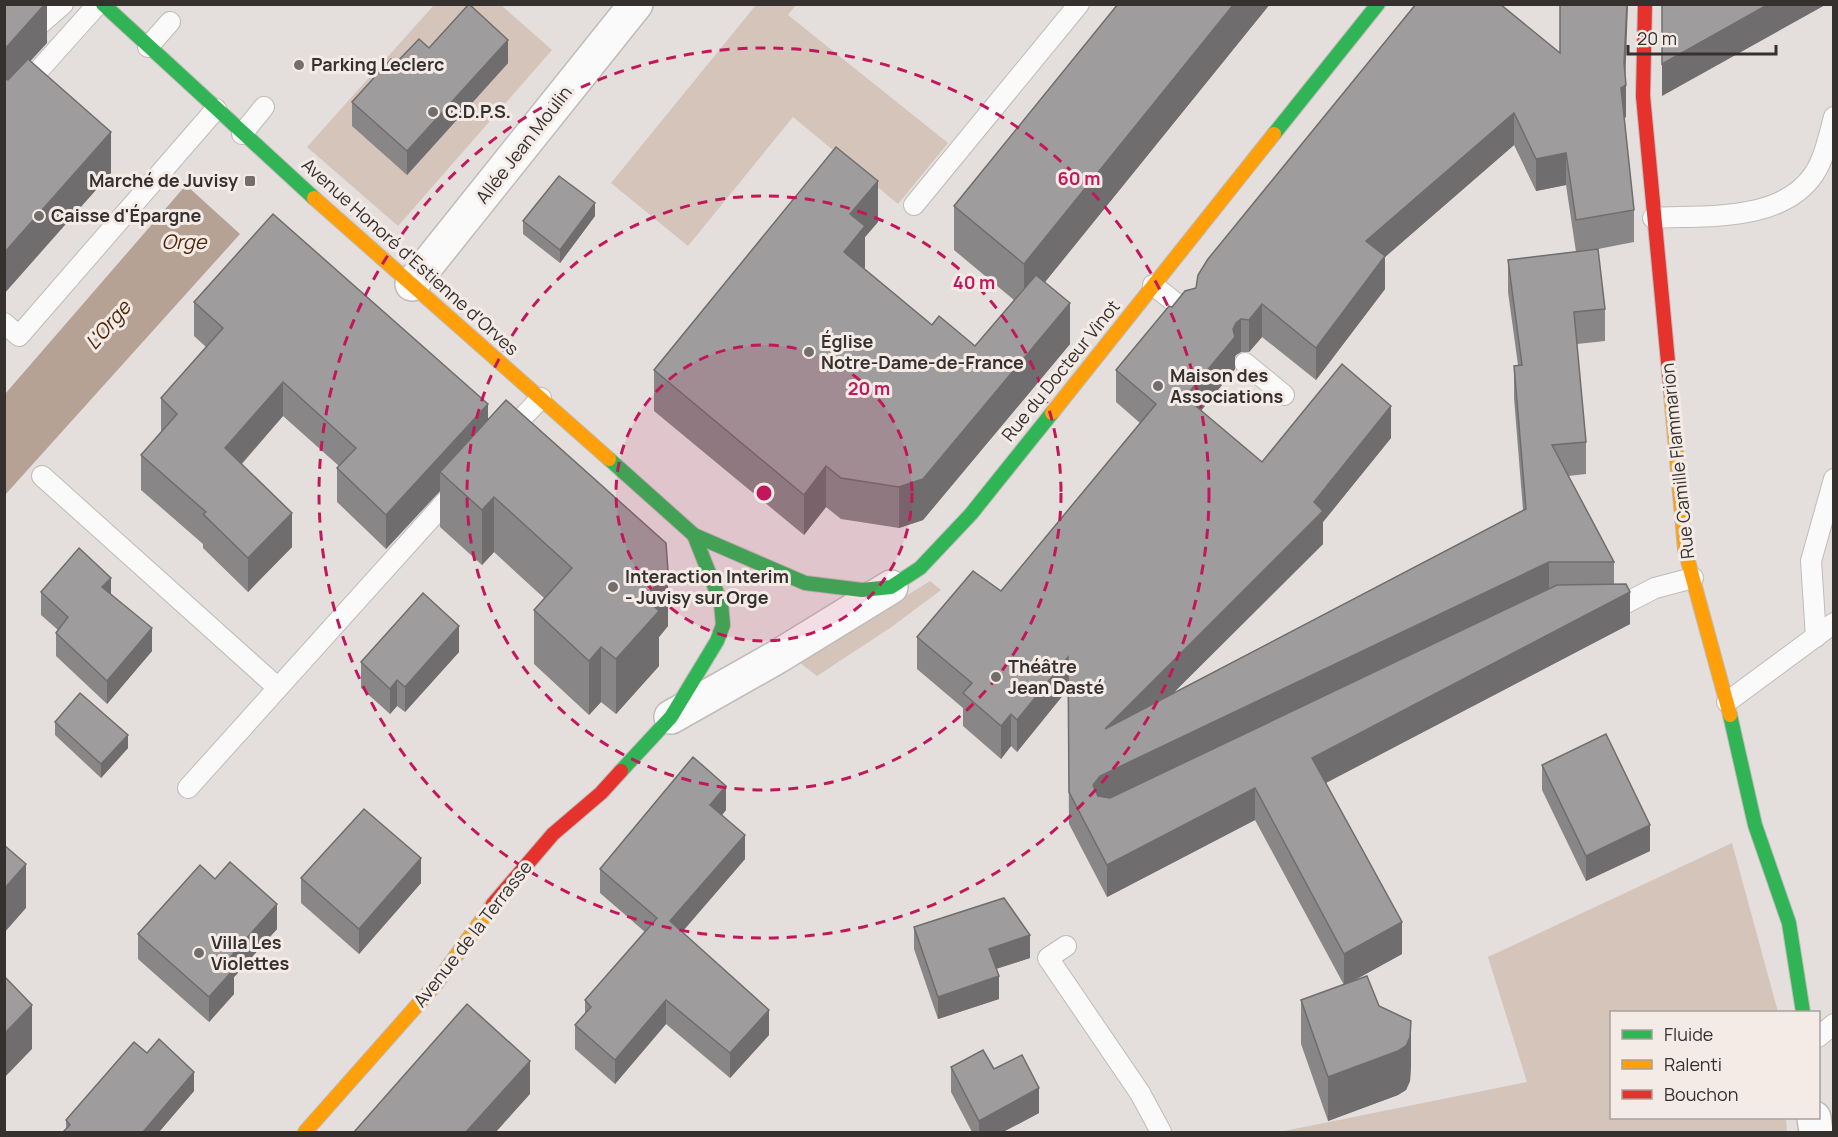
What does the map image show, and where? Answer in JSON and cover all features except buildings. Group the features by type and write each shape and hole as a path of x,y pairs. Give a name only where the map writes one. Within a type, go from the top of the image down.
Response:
{"street":[{"name":"Avenue Honoré d'Estienne d'Orves","path":"103,4 242,134 694,535"},
{"name":"Allée Jean Moulin","path":"412,284 636,4"},
{"name":"Rue du Docteur Vinot","path":"694,535 805,583 846,590 891,587 920,568 971,514 1378,4"},
{"name":"Rue Camille Flammarion","path":"1645,4 1643,96 1685,550 1727,702 1755,825 1789,922 1803,1011"},
{"name":"Avenue de la Terrasse","path":"305,1132 442,977 484,914 553,834 600,794 671,717 717,641 723,625 721,603 694,535"},
{"name":"Avenue de la Terrasse","path":"671,717 777,657 891,587"}],"lane":[{"path":"38,26 63,4"},
{"path":"4,109 98,4"},
{"path":"914,206 1079,4"},
{"path":"148,47 170,22"},
{"path":"242,134 264,107"},
{"path":"4,323 19,336 216,109"},
{"path":"1653,218 1746,212 1769,207 1793,195 1814,174 1825,148 1833,117"},
{"path":"1153,285 1187,312"},
{"path":"1245,363 1284,395"},
{"path":"493,450 541,398"},
{"path":"42,476 277,687"},
{"path":"188,788 469,477"},
{"path":"1816,637 1811,561 1833,479"},
{"path":"1587,606 1620,606 1655,588 1693,578"},
{"path":"1727,702 1833,623"},
{"path":"1066,946 1048,958 1140,1093 1161,1132"},
{"path":"1820,1035 1833,1024"}],"shaded area":[{"path":"434,5 501,5 552,50 398,226 307,147"},
{"path":"756,5 796,5 788,15 948,143 898,204 793,117 688,246 611,183"},
{"path":"930,581 941,590 890,628 817,676 799,662"},
{"path":"1732,843 1778,1011 1610,1011 1610,1119 1786,1119 1787,1132 1279,1132 1527,1082 1488,957"}],"water":[{"name":"Orge","path":"186,185 240,234 5,495 5,394"}],"traffic: fast":[{"path":"103,4 314,198"},
{"path":"1274,134 1378,4"},
{"path":"609,459 694,535 805,583 862,590 891,587 920,568 971,514 1052,413"},
{"path":"621,771 671,717 717,641 723,625 721,603 694,535"},
{"path":"1730,715 1755,825 1789,923 1803,1011"}],"traffic: slow":[{"path":"1052,413 1274,134"},
{"path":"314,198 609,459"},
{"path":"1671,394 1685,550 1730,715"},
{"path":"305,1132 436,984 493,904"}],"traffic: jam":[{"path":"1645,4 1643,96 1671,394"},
{"path":"493,904 553,834 601,793 621,771"}],"place":[{"name":"Parking Leclerc","path":"299,65"},
{"name":"C.D.P.S.","path":"433,112"},
{"name":"Marché de Juvisy","path":"250,181"},
{"name":"Caisse d'Épargne","path":"39,216"},
{"name":"Église Notre-Dame-de-France","path":"809,352"},
{"name":"Maison des Associations","path":"1158,386"},
{"name":"Interaction Interim - Juvisy sur Orge","path":"613,587"},
{"name":"Théâtre Jean Dasté","path":"996,677"},
{"name":"Villa Les Violettes","path":"199,953"}],"water label":[{"name":"L'Orge","path":"108,325"}]}
